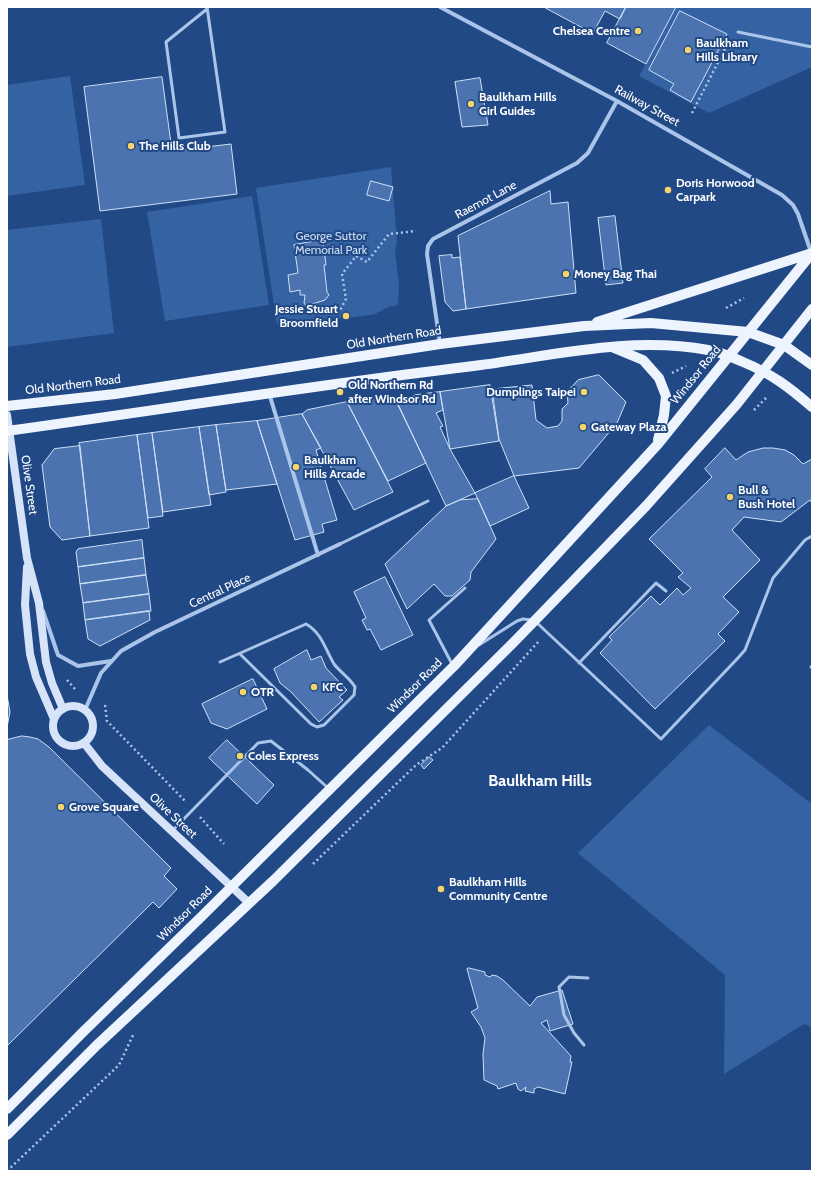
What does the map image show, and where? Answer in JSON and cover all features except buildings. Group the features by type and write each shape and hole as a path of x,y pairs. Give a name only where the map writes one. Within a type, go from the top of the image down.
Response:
{"main road":[{"path":"584,326 812,253"},
{"name":"Windsor Road","path":"7,1109 454,666 658,444 812,253"},
{"path":"7,1135 97,1045 249,903 513,643 646,506 737,404 812,309"},
{"name":"Old Northern Road","path":"7,406 116,394 440,344 584,326 651,323 748,332 784,345 812,365"},
{"path":"8,431 611,346 669,344 710,350 763,370 780,380 812,408"},
{"path":"611,346 643,360 659,378 666,396 658,444"}],"street":[{"name":"Railway Street","path":"440,7 617,101 782,195 793,205 803,225 812,253"},
{"name":"Raemot Lane","path":"440,344 427,254 428,246 437,237 577,163 588,153 617,101"},
{"path":"269,393 318,555"},
{"name":"Olive Street","path":"7,415 8,431 27,558 39,603 46,662 52,683 63,709"},
{"name":"Central Place","path":"85,710 101,673 121,651 155,632 340,544"},
{"name":"Olive Street","path":"27,558 25,605 30,654 36,677 54,719"},
{"path":"39,603 58,655 78,666 112,661"},
{"path":"69,706 76,706 85,710 91,717 93,730 84,743 75,746 68,746 57,739 54,733 54,719 63,709 69,706"},
{"name":"Olive Street","path":"84,743 102,766 249,903"}],"lane":[{"path":"207,8 225,132 179,138 166,42 207,8"},
{"path":"738,32 812,47"},
{"path":"340,544 428,501"},
{"path":"465,588 429,620 454,666 476,647 517,621 523,619 534,620 661,739 745,650 773,578 805,540 812,536"},
{"path":"579,663 656,583 666,591"},
{"path":"220,662 306,624 319,634 335,665 355,687 354,695 324,725 317,727 310,724 240,654"},
{"path":"172,831 258,742 271,741 308,770 329,790"},
{"path":"584,1045 574,1033 564,1015 559,987 569,977 588,978"}],"path":[{"path":"692,113 732,35 738,32"},
{"path":"330,323 328,311 340,310 346,299 342,274 356,256 367,262 389,234 416,232"},
{"path":"726,308 744,298"},
{"path":"670,374 686,366"},
{"path":"750,413 766,398"},
{"path":"65,677 75,689"},
{"path":"105,705 107,720 224,844"}],"green space":[{"path":"676,7 812,7 812,67 709,113 639,76"},
{"path":"70,76 85,185 7,196 7,85"},
{"name":"George Suttor Memorial Park","path":"391,167 397,241 395,251 399,285 398,305 388,307 375,314 356,317 319,319 277,324 256,188"},
{"path":"252,196 269,305 165,321 147,212"},
{"path":"101,219 114,333 7,347 7,230"},
{"path":"709,725 812,804 812,1027 804,1024 724,1074 725,975 578,853"}],"place":[{"name":"Chelsea Centre","path":"638,31"},
{"name":"Baulkham Hills Library","path":"688,50"},
{"name":"Baulkham Hills Girl Guides","path":"471,104"},
{"name":"The Hills Club","path":"131,146"},
{"name":"Doris Horwood Carpark","path":"668,190"},
{"name":"Money Bag Thai","path":"566,274"},
{"name":"Jessie Stuart Broomfield","path":"346,316"},
{"name":"Old Northern Rd after Windsor Rd","path":"340,392"},
{"name":"Dumplings Taipei","path":"584,392"},
{"name":"Gateway Plaza","path":"583,427"},
{"name":"Baulkham Hills Arcade","path":"296,467"},
{"name":"Bull & Bush Hotel","path":"730,497"},
{"name":"KFC","path":"314,687"},
{"name":"OTR","path":"243,692"},
{"name":"Coles Express","path":"240,756"},
{"name":"Grove Square","path":"61,807"},
{"name":"Baulkham Hills Community Centre","path":"441,889"}],"district":[{"name":"Baulkham Hills","path":"540,781"}]}
